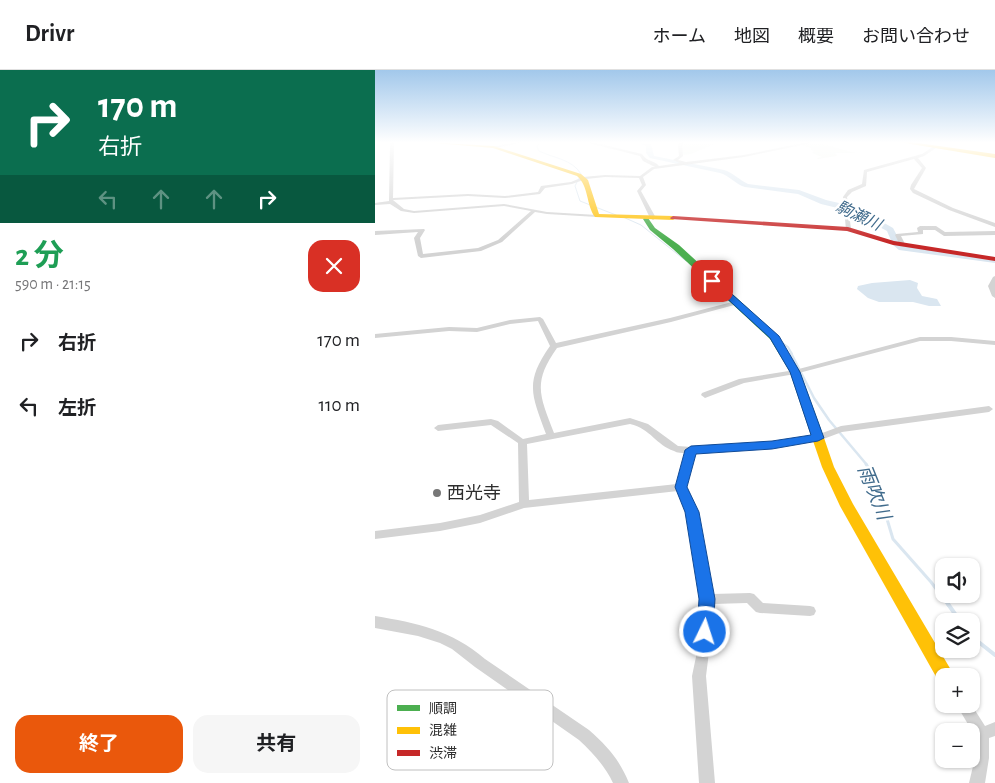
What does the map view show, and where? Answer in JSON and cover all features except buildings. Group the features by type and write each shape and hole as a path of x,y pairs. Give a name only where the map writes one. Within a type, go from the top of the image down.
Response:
{"street":[{"path":"392,175 392,200"},
{"path":"573,175 581,178 594,211"},
{"path":"375,204 392,200 468,196 505,197 540,193 543,186 572,183 581,178 605,176 641,177 646,175"},
{"path":"848,229 847,193 865,184 865,175"},
{"path":"921,175 913,185 915,192 951,209 995,225"},
{"path":"641,177 644,185 639,191 652,229 676,247 774,336 795,372 828,468 847,506 940,668"},
{"path":"504,205 505,197"},
{"path":"392,200 406,211 420,212 504,205 534,211 594,211 628,219 690,219 848,229 899,243 995,259"},
{"path":"416,225 422,230 417,238 421,256 479,250 500,241 534,211"},
{"path":"416,225 420,212"},
{"path":"378,234 416,225"},
{"path":"899,243 898,235 921,233 920,228 936,228 944,234 995,233"},
{"path":"995,278 991,286 995,296"},
{"path":"551,436 538,404 536,388 539,374 554,346 737,303"},
{"path":"375,336 449,329 477,330 510,322 540,319 543,321 554,346"},
{"path":"705,395 742,381 795,372 920,339 951,339 995,343"},
{"path":"438,428 491,422 522,442 630,422 643,424 675,449 691,450 772,445 818,438 837,430 989,409"},
{"path":"522,442 524,504"},
{"path":"691,450 681,487 692,512 707,599 699,676 707,783"},
{"path":"375,535 440,527 480,519 524,504 681,487"},
{"path":"707,599 750,598 760,608 810,611"},
{"path":"375,622 422,630 441,636 467,651 480,664 518,690"},
{"path":"971,713 989,732 977,783"},
{"path":"553,714 584,735 599,749 613,766 621,783"}],"shaded area":[{"path":"910,280 918,283 917,288 922,296 937,299 941,306 929,306 913,302 879,302 868,298 857,289 858,286 872,283"}],"waterway":[{"name":"雨吹川","path":"580,175 575,186 580,201 616,215"},
{"name":"駒瀬川","path":"732,175 740,183 747,186 799,192 824,202 853,209 890,230 897,245 902,248 995,260"},
{"name":"雨吹川","path":"623,217 641,225 686,261"},
{"name":"雨吹川","path":"781,342 788,347 792,354"},
{"name":"雨吹川","path":"791,353 814,398 829,420 867,465"},
{"name":"雨吹川","path":"866,464 875,479 893,539 931,582 949,606"},
{"name":"雨吹川","path":"948,604 954,613"},
{"name":"雨吹川","path":"980,643 995,655"}],"traffic: fast":[{"path":"646,219 652,229 676,247 774,337 795,372 817,435"}],"traffic: slow":[{"path":"579,175 585,180 594,212 597,216 673,218"},
{"path":"817,435 828,467 847,506 940,668"}],"traffic: jam":[{"path":"673,218 848,229 893,243 995,259"}],"place":[{"name":"西光寺","path":"437,493"}],"route":[{"path":"705,632 707,599 692,512 681,487 691,450 772,445 818,438 795,372 774,336 712,281"}]}
